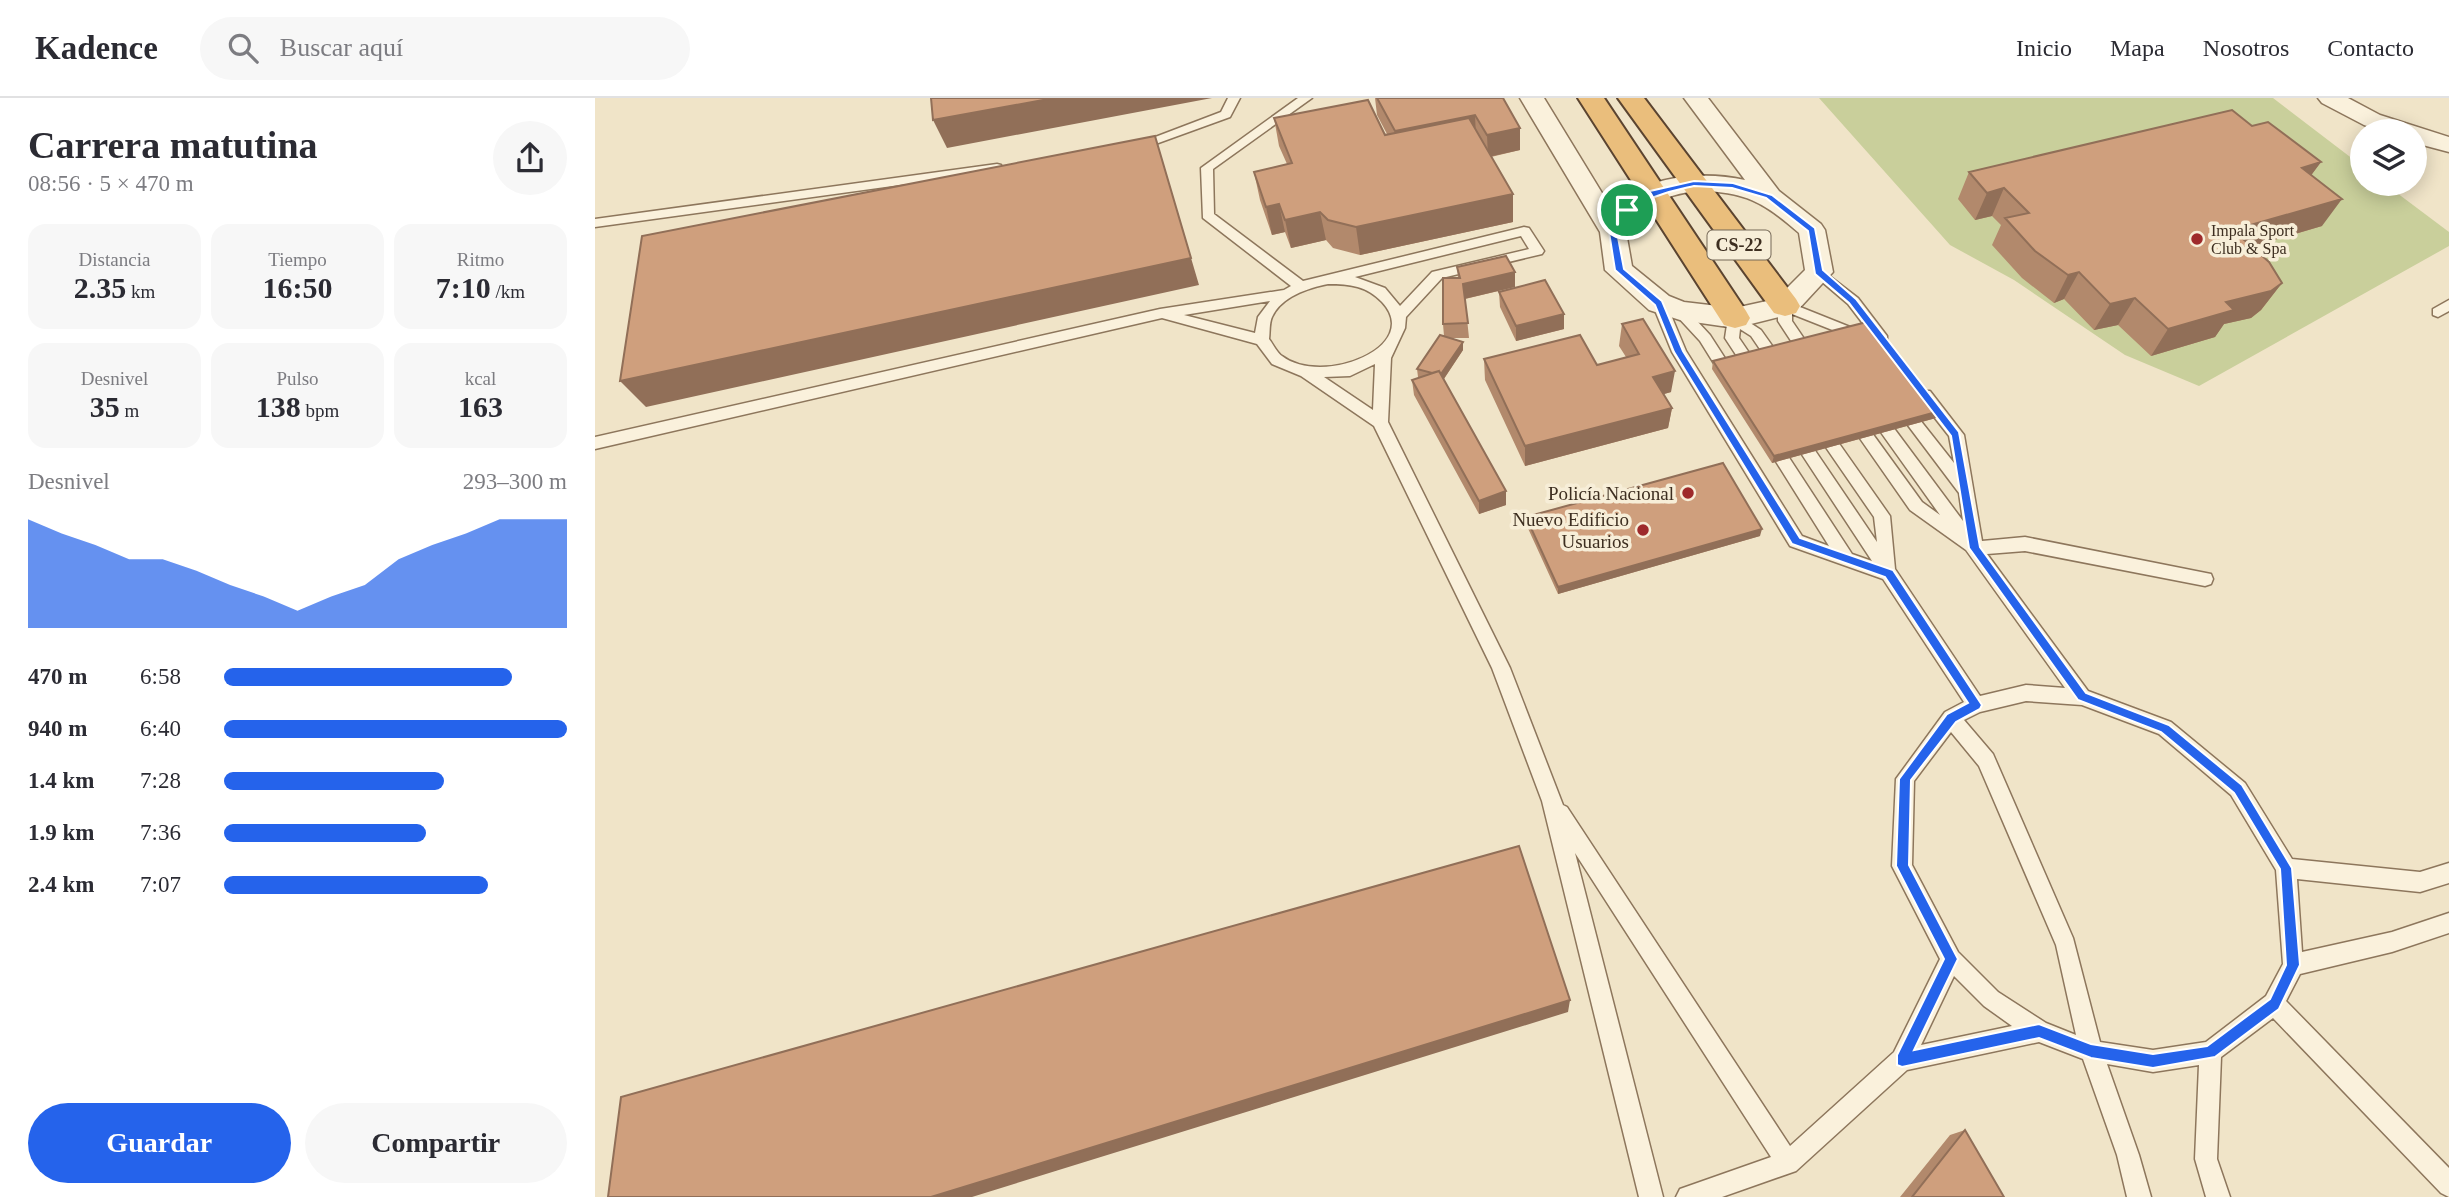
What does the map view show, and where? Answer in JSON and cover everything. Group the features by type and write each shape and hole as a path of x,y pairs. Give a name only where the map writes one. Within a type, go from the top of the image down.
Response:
{"highway":[{"name":"CS-22","path":"1591,98 1735,317"},
{"name":"CS-22","path":"1631,98 1785,306"}],"street":[{"path":"1532,98 1613,232 1619,270 1670,307 1735,317 1785,306 1818,272 1812,230 1769,197 1696,98"},
{"path":"2330,98 2370,119"},
{"path":"2427,139 2449,145"},
{"path":"1613,232 1627,210 1653,193 1694,184 1733,186 1769,197"}],"lane":[{"path":"1126,151 1226,114 1234,98"},
{"path":"1300,286 1207,215 1207,168 1306,98"},
{"path":"595,223 1017,166"},
{"path":"595,443 1160,314 1284,294 1300,286 1524,231 1537,251 1437,275 1399,316"},
{"path":"1818,272 1853,301 1888,346"},
{"path":"1306,373 1350,371 1385,352 1398,334 1399,316 1386,295 1358,281 1324,280"},
{"path":"1262,340 1265,315 1284,294"},
{"path":"1785,306 1845,330 1848,334"},
{"path":"1785,306 1820,337"},
{"path":"1785,306 1785,321 1803,346"},
{"path":"1670,307 1705,338 1723,366"},
{"path":"1670,307 1679,352 1796,541 1889,573"},
{"path":"1160,314 1262,340 1277,360 1306,373 1380,422"},
{"path":"1747,360 1732,338 1735,317 1756,333 1771,354"},
{"path":"1385,352 1380,422 1501,668 1552,801 1651,1197"},
{"path":"1913,379 1956,435 1975,548"},
{"path":"1915,424 1967,492"},
{"path":"1888,431 2082,697"},
{"path":"1867,437 1916,506 1975,548 2025,544 2205,579"},
{"path":"1833,446 1882,516 1889,573"},
{"path":"1809,453 1976,705"},
{"path":"1783,460 1846,559"},
{"path":"2026,694 2082,697 2165,729 2238,789 2286,868 2293,965 2274,1004 2210,1052 2153,1061 2091,1051 2039,1031 1991,999 1951,959 1902,866 1905,779 1951,718 1976,705 2026,694"},
{"path":"1951,718 1986,760 2066,945 2091,1051 2128,1154 2139,1197"},
{"path":"1552,801 1788,1163"},
{"path":"2286,868 2420,882 2449,873"},
{"path":"2293,965 2392,942 2449,923"},
{"path":"1688,1197 1788,1163 1902,1060 1951,959"},
{"path":"2274,1004 2449,1185"},
{"path":"1902,1060 2039,1031"},
{"path":"2210,1052 2206,1159 2218,1197"}],"green space":[{"name":"Impala Sport Club & Spa","path":"1819,98 2273,98 2350,157 2350,196 2401,196 2449,232 2449,246 2199,386 2125,355 2014,280 1950,245"}],"building":[{"path":"931,98 1054,98 933,120"},
{"path":"1377,98 1503,98 1520,128 1487,135 1475,115 1395,131"},
{"path":"1368,100 1385,135 1469,118 1513,194 1356,227 1328,220 1320,212 1285,220 1279,204 1266,207 1254,172 1292,163 1274,118"},
{"path":"2232,110 2252,126 2268,122 2321,162 2302,168 2342,199 2233,230 2269,262 2282,283 2271,291 2226,302 2234,310 2168,329 2135,298 2110,304 2079,272 2068,275 2035,251 2005,218 2029,213 2004,188 1987,193 1969,172"},
{"path":"1155,136 1191,258 620,381 642,236"},
{"path":"1506,256 1515,272 1463,284 1468,323 1443,324 1443,278 1460,278 1457,267"},
{"path":"1545,280 1564,314 1516,326 1499,292"},
{"path":"1643,319 1675,371 1653,377 1672,408 1525,446 1484,359 1580,335 1597,365 1639,354 1622,324"},
{"path":"1871,321 1940,411 1774,456 1713,361"},
{"path":"1440,335 1463,342 1441,374 1439,371 1432,373 1417,369"},
{"path":"1439,371 1506,491 1479,501 1412,380"},
{"name":"Nuevo Edificio Usuarios","path":"1723,463 1762,529 1558,587 1526,517"},
{"path":"1519,846 1570,1000 931,1197 608,1197 621,1097"},
{"path":"1965,1130 2004,1197 1912,1197"}],"place":[{"name":"Impala Sport Club & Spa","path":"2197,239"},
{"name":"Policía Nacional","path":"1688,493"},
{"name":"Nuevo Edificio Usuarios","path":"1643,530"}],"route":[{"path":"1694,184 1733,186 1769,197 1812,230 1818,272 1853,301 1956,435 1975,548 2082,697 2165,729 2238,789 2286,868 2293,965 2274,1004 2210,1052 2153,1061 2091,1051 2039,1031 1902,1060 1951,959 1902,866 1905,779 1951,718 1976,705 1889,573 1796,541 1679,352 1659,303 1619,270 1613,232 1627,210 1653,193 1694,184"}]}
